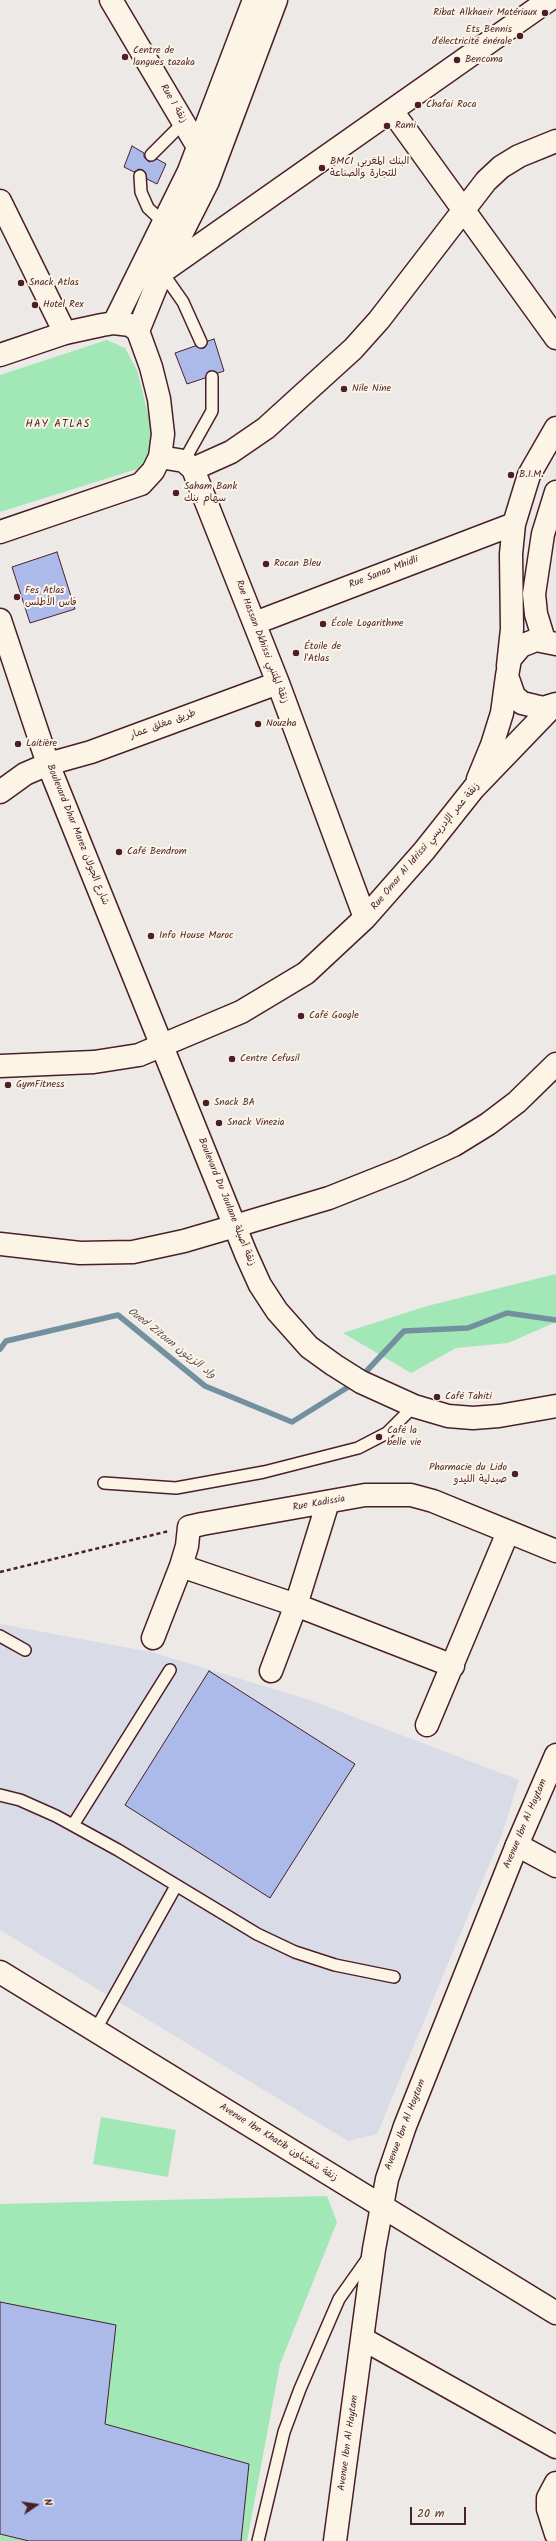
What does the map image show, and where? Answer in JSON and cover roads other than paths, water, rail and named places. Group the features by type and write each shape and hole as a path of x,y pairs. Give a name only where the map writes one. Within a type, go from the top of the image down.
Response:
{"street":[{"name":"Rue 1 زنقة","path":"111,0 198,146"},
{"path":"114,323 198,146 254,0"},
{"path":"138,331 162,272 208,181 276,0"},
{"path":"162,272 549,0"},
{"path":"392,111 556,338"},
{"path":"160,457 188,465 231,452 266,428 353,349 379,320 486,181 501,167 519,156 556,141"},
{"path":"0,201 65,333"},
{"path":"0,356 65,333 114,323 130,325 138,331 151,367 162,418 160,457 153,471 141,484 0,532"},
{"path":"474,788 492,745 502,713 512,629 511,554 514,524 529,475 556,428"},
{"name":"Rue Hassan Dkhissi زنقة المتنبي","path":"188,465 278,683 365,918"},
{"path":"550,642 536,614 534,594 544,534 556,492"},
{"name":"Rue Sanaa Mhidli","path":"254,623 514,524"},
{"name":"Boulevard Dhar Marez شارع الجولان","path":"0,620 48,764 162,1046"},
{"path":"550,642 536,640 521,646 510,659 507,671 514,696 522,703 543,708 554,705"},
{"name":"طريق مغلق عمار","path":"0,792 25,774 48,764 91,752 278,683"},
{"name":"Rue Omar Al Idrissi زنقة عمر الإدريسي","path":"0,1066 118,1059 139,1055 220,1022 275,993 306,973 365,918 424,851 474,788 554,705"},
{"name":"Boulevard Du Joulane زنقة أصيلة","path":"162,1046 260,1285 277,1311 309,1347 361,1382 406,1403 448,1416 472,1418 499,1416 556,1406"},
{"path":"0,1244 80,1253 133,1252 184,1241 329,1198 402,1169 454,1145 488,1124 517,1102 556,1064"},
{"name":"Rue Kadissia","path":"181,1566 187,1546 189,1527 365,1495 411,1495 433,1501 556,1551"},
{"path":"271,1671 296,1605 328,1502"},
{"path":"427,1725 508,1532"},
{"path":"153,1638 181,1566 296,1605 452,1666"},
{"name":"Avenue Ibn Al Haytam","path":"335,2541 380,2207 393,2157 517,1845 556,1755"},
{"path":"517,1845 556,1866"},
{"name":"Avenue Ibn Khatib زنقة شفشاون","path":"0,1972 96,2029 380,2207 556,2313"},
{"path":"363,2339 556,2447"},
{"path":"556,2483 548,2498 548,2508 556,2534"}],"lane":[{"path":"151,155 184,122"},
{"path":"140,176 141,192 148,208 163,222"},
{"path":"162,272 183,302 201,342"},
{"path":"188,465 212,411 212,377"},
{"path":"104,1484 176,1488 264,1472 358,1448 387,1433 406,1403"},
{"path":"0,1636 25,1650"},
{"path":"73,1825 170,1670"},
{"path":"0,1794 20,1800 73,1825 257,1934 295,1952 335,1966 394,1977"},
{"path":"96,2029 176,1886"},
{"path":"258,2541 284,2432 300,2389 339,2299 374,2249"}],"waterway":[{"name":"Oued Zitoun واد الزيتون","path":"361,1377 404,1331 468,1328 507,1313 556,1320"},
{"name":"Oued Zitoun واد الزيتون","path":"0,1349 6,1341 118,1315 205,1386 292,1422 353,1384"}],"place":[{"name":"Ribat Alkhaeir Matériaux","path":"545,13"},
{"name":"Ets Bennis d'électricité énérale","path":"520,36"},
{"name":"Centre de langues tazaka","path":"125,57"},
{"name":"Bencoma","path":"457,60"},
{"name":"Chafai Roca","path":"418,105"},
{"name":"Rami","path":"387,126"},
{"name":"BMCI البنك المغربي للتجارة والصناعة","path":"322,168"},
{"name":"Snack Atlas","path":"21,283"},
{"name":"Hotel Rex","path":"35,305"},
{"name":"Nile Nine","path":"344,389"},
{"name":"B.I.M.","path":"511,475"},
{"name":"Saham Bank سهام بنك","path":"176,493"},
{"name":"Rocan Bleu","path":"266,564"},
{"name":"Fes Atlas فاس الأطلس","path":"17,597"},
{"name":"École Logarithme","path":"323,624"},
{"name":"Étoile de l'Atlas","path":"296,653"},
{"name":"Nouzha","path":"258,724"},
{"name":"Laitière","path":"18,744"},
{"name":"Café Bendrom","path":"119,852"},
{"name":"Info House Maroc","path":"151,936"},
{"name":"Café Google","path":"301,1016"},
{"name":"Centre Cefusil","path":"232,1059"},
{"name":"GymFitness","path":"8,1085"},
{"name":"Snack BA","path":"206,1103"},
{"name":"Snack Vinezia","path":"219,1123"},
{"name":"Café Tahiti","path":"437,1397"},
{"name":"Café la belle vie","path":"379,1437"},
{"name":"Pharmacie du Lido صيدلية الليدو","path":"515,1474"}],"district":[{"name":"HAY ATLAS","path":"58,425"}]}
